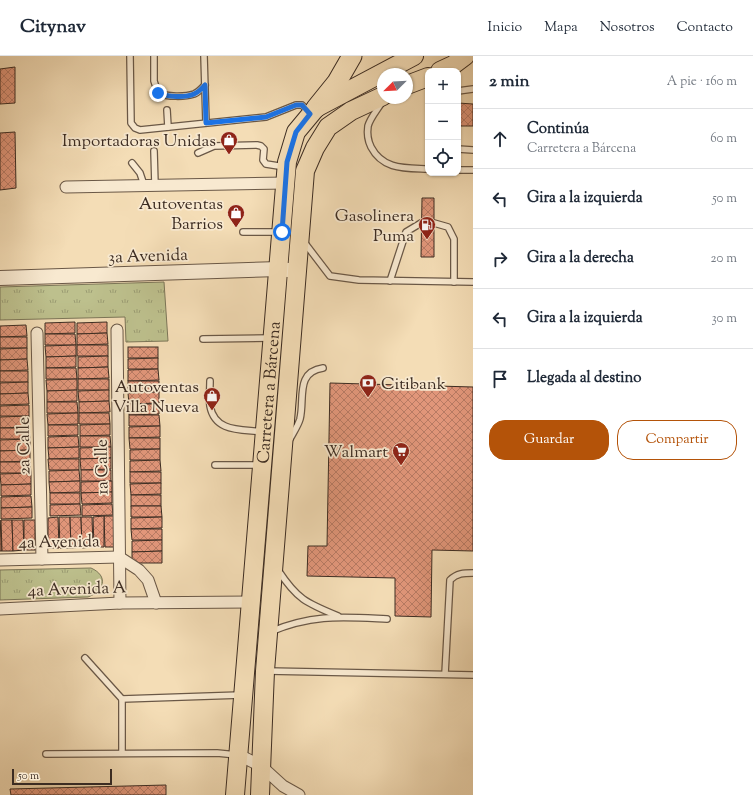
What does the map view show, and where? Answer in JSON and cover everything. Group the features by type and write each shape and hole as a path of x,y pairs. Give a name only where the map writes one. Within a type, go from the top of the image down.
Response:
{"highway":[{"path":"313,111 337,82 352,56"}],"main road":[{"name":"Carretera a Bárcena","path":"238,792 239,755 274,338 286,175 296,132 313,111 414,56"},
{"path":"446,68 453,65 464,56"},
{"path":"413,83 425,78"},
{"name":"Carretera a Bárcena","path":"260,795 265,671 305,171 315,148 328,127 351,111 377,100"}],"street":[{"path":"66,187 155,185 286,175"},
{"name":"3a Avenida","path":"0,278 279,269 297,271"},
{"name":"1a Calle","path":"117,330 120,603"},
{"name":"2a Calle","path":"38,333 42,559"},
{"name":"4a Avenida","path":"0,560 119,557"},
{"name":"4a Avenida A","path":"119,557 139,570 148,580 156,603"},
{"name":"4a Avenida A","path":"0,609 120,603 251,602"},
{"path":"239,755 261,766 283,786 299,795"}],"lane":[{"path":"130,56 131,124 140,130 266,117 296,105 302,105 313,111"},
{"path":"154,56 154,82 158,93 165,96 193,94 198,92 205,85"},
{"path":"204,56 206,123"},
{"path":"461,91 473,90"},
{"path":"380,104 368,125 367,135 369,144 374,153 389,166 425,169"},
{"path":"167,110 168,127"},
{"path":"198,153 214,146 261,146 264,149 263,160 266,164 286,175"},
{"path":"461,149 473,150"},
{"path":"154,151 155,185"},
{"path":"132,163 140,173 144,185"},
{"path":"461,170 473,170"},
{"path":"390,280 406,232 421,223"},
{"path":"434,223 448,227 454,239 454,282"},
{"path":"242,232 282,232"},
{"path":"300,237 330,276 359,280 473,282"},
{"path":"203,339 274,338"},
{"path":"282,456 300,419 303,383 309,374 318,368 323,368"},
{"path":"210,381 210,404 212,414 217,422 226,427 266,432"},
{"path":"215,465 263,466"},
{"path":"274,564 288,586 299,596 314,606 340,616"},
{"path":"446,674 450,580 454,576 473,573"},
{"path":"268,633 303,621 340,616 387,619"},
{"path":"84,658 122,699 122,753"},
{"path":"265,671 473,675"},
{"path":"122,699 244,695"},
{"path":"46,754 217,753 239,755"}],"green space":[{"path":"164,282 168,341 126,342 125,317 0,320 0,287"},
{"path":"91,568 97,571 100,575 102,583 98,591 88,597 0,600 0,570"}],"building":[{"path":"15,67 15,103 0,104 0,69"},
{"path":"461,103 473,104 473,126 461,126"},
{"path":"15,132 16,188 0,190 0,133"},
{"name":"Gasolinera Puma","path":"422,198 434,198 434,257 421,257"},
{"path":"75,322 75,333 45,334 45,323"},
{"path":"107,322 107,333 77,334 77,323"},
{"path":"26,325 27,336 0,337 0,326"},
{"path":"107,333 108,344 77,345 77,334"},
{"path":"45,334 75,334 76,345 45,345"},
{"path":"0,337 27,337 27,348 0,348"},
{"path":"76,345 76,356 46,357 45,346"},
{"path":"77,345 108,345 108,356 77,356"},
{"path":"128,347 158,347 158,358 128,358"},
{"path":"27,348 27,359 0,360 0,349"},
{"path":"76,356 76,367 46,368 46,357"},
{"path":"108,356 108,367 78,368 78,357"},
{"path":"158,358 158,369 128,369 128,359"},
{"path":"27,359 28,370 0,371 0,360"},
{"path":"108,367 109,378 78,379 78,368"},
{"path":"46,368 76,368 77,379 46,379"},
{"path":"158,369 159,380 128,381 128,370"},
{"path":"0,371 28,371 28,382 0,382"},
{"path":"77,379 77,390 47,391 46,380"},
{"path":"78,379 109,379 109,390 78,390"},
{"path":"128,381 159,381 159,392 128,392"},
{"path":"28,382 28,393 0,394 0,383"},
{"name":"Walmart","path":"330,383 473,387 473,551 432,550 431,617 395,616 395,578 307,576 308,546 327,546"},
{"path":"77,390 77,401 47,402 47,391"},
{"path":"109,390 109,401 79,402 78,391"},
{"path":"159,392 159,403 129,404 128,393"},
{"path":"28,393 29,404 0,405 0,394"},
{"path":"109,401 110,412 79,413 79,402"},
{"path":"47,402 77,402 78,413 47,413"},
{"path":"129,404 159,404 159,414 129,415"},
{"path":"29,405 29,416 0,416 0,406"},
{"path":"78,413 78,424 48,425 47,414"},
{"path":"79,413 109,413 110,424 79,424"},
{"path":"129,415 159,415 160,426 129,426"},
{"path":"29,416 29,427 0,428 0,417"},
{"path":"110,424 110,435 80,436 80,425"},
{"path":"48,425 78,425 78,435 48,436"},
{"path":"160,426 160,437 129,438 129,427"},
{"path":"0,428 29,428 30,439 0,439"},
{"path":"78,436 79,447 48,448 48,437"},
{"path":"80,436 110,436 111,447 80,447"},
{"path":"129,438 160,438 160,449 130,449"},
{"path":"30,439 30,450 0,451 0,440"},
{"path":"79,447 79,458 49,459 48,448"},
{"path":"111,447 111,458 80,459 80,448"},
{"path":"160,449 160,460 130,460 130,450"},
{"path":"30,450 30,461 0,462 0,451"},
{"path":"111,458 111,469 81,470 80,459"},
{"path":"48,459 79,459 79,470 49,470"},
{"path":"160,460 161,471 130,472 130,461"},
{"path":"0,462 30,462 31,473 0,473"},
{"path":"79,470 80,481 49,482 49,471"},
{"path":"81,470 111,470 111,481 81,481"},
{"path":"130,472 161,472 161,483 130,483"},
{"path":"31,473 31,484 1,485 0,474"},
{"path":"80,481 80,492 50,493 49,482"},
{"path":"112,481 112,492 81,493 81,482"},
{"path":"161,483 161,494 131,495 130,484"},
{"path":"31,484 31,495 1,496 1,485"},
{"path":"112,492 112,503 82,504 81,493"},
{"path":"50,493 80,493 80,504 50,504"},
{"path":"131,495 161,495 161,506 131,506"},
{"path":"31,496 32,507 1,508 1,497"},
{"path":"80,504 81,515 50,516 50,505"},
{"path":"112,504 113,515 82,516 82,505"},
{"path":"131,506 161,506 162,517 131,517"},
{"path":"32,507 32,518 1,519 1,508"},
{"path":"104,516 115,516 116,547 105,547"},
{"path":"104,516 104,547 94,547 93,517"},
{"path":"58,517 59,548 48,548 48,518"},
{"path":"59,517 70,517 71,548 60,548"},
{"path":"70,517 81,517 82,547 71,548"},
{"path":"81,517 92,517 93,547 82,548"},
{"path":"162,517 162,528 131,529 131,518"},
{"path":"0,520 2,551 0,551"},
{"path":"1,520 12,520 13,551 2,551"},
{"path":"12,520 23,520 24,550 13,551"},
{"path":"24,520 35,520 35,550 24,550"},
{"path":"131,529 162,529 162,540 132,540"},
{"path":"162,540 162,551 132,552 132,541"},
{"path":"162,551 162,563 132,563 132,552"},
{"path":"166,785 166,795 11,795 10,789"}],"place":[{"name":"Importadoras Unidas","path":"229,155"},
{"name":"Autoventas Barrios","path":"236,228"},
{"name":"Gasolinera Puma","path":"427,240"},
{"name":"Citibank","path":"368,398"},
{"name":"Autoventas Villa Nueva","path":"212,411"},
{"name":"Walmart","path":"401,466"}],"route":[{"path":"158,93 165,96 193,94 198,92 205,85 206,123 266,117 296,105 302,105 310,114 296,132 287,162 282,232"}]}
